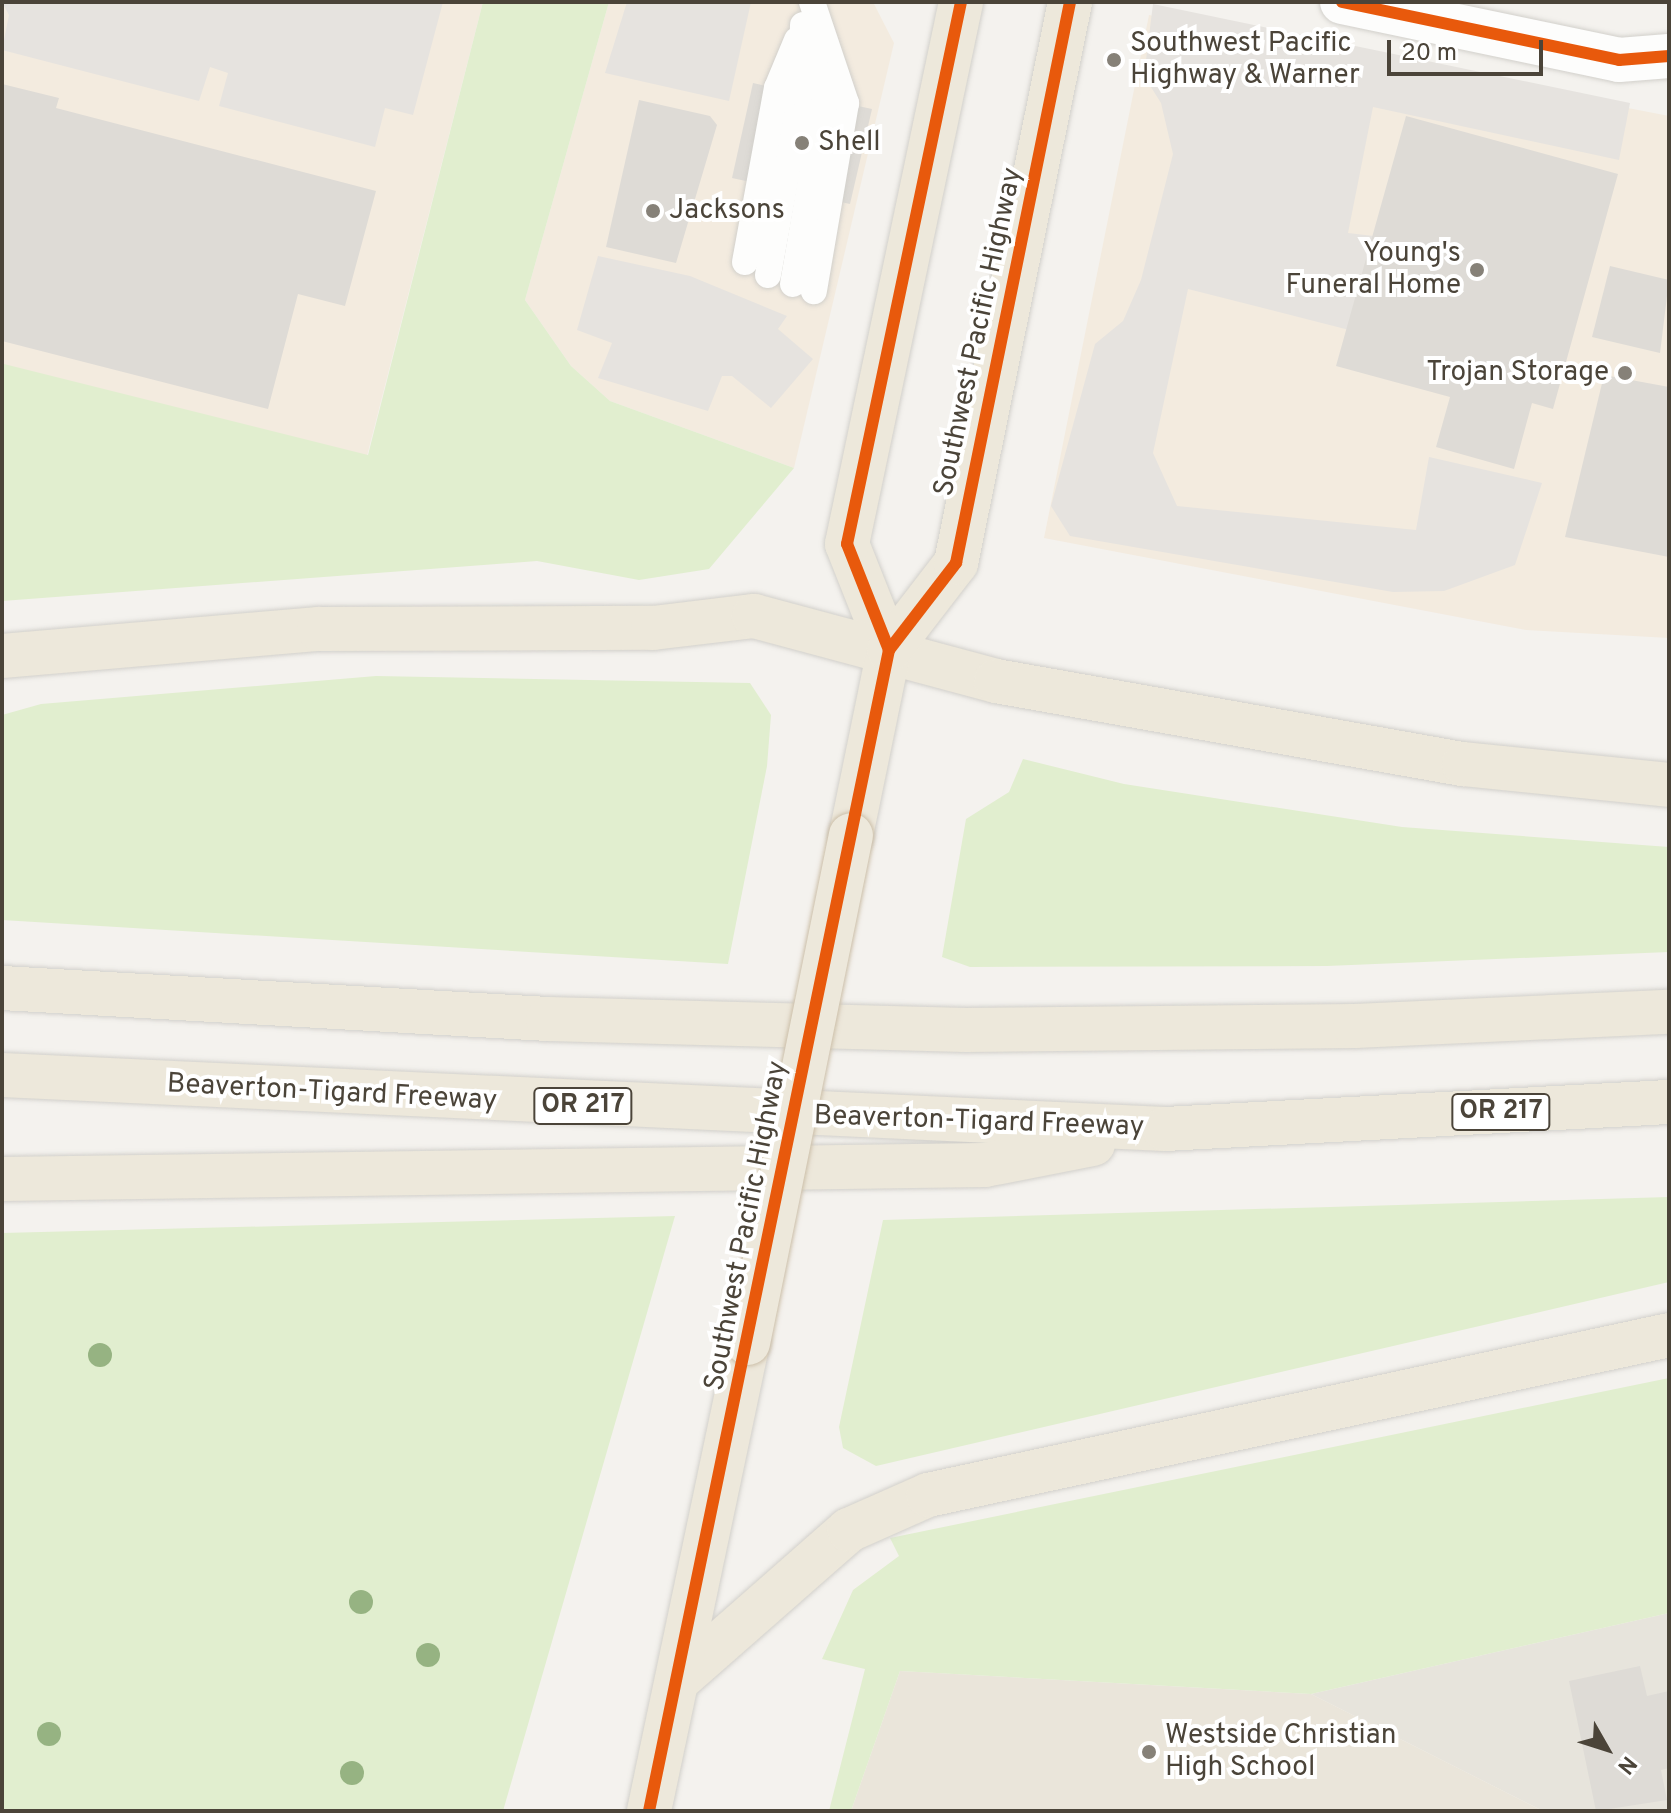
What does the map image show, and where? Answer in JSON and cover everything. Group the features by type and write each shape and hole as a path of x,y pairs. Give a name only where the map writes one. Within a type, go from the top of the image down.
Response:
{"highway":[{"path":"889,650 847,544 961,2"},
{"name":"Southwest Pacific Highway","path":"649,1811 889,650 956,563 1070,2"},
{"path":"2,656 319,629 653,628 754,616 996,681 1464,764 1669,785"},
{"path":"2,988 548,1019 966,1030 1355,1026 1669,1012"},
{"name":"Beaverton-Tigard Freeway","path":"2,1075 1165,1129 1669,1102"},
{"path":"2,1179 985,1165 1165,1129"},
{"path":"677,1681 849,1530 928,1495 1669,1335"}],"street":[{"path":"1342,2 1619,60 1669,56"}],"lane":[{"path":"745,262 777,88 808,14"},
{"path":"768,275 801,93 808,14"},
{"path":"804,288 846,103 808,14"}],"shaded area":[{"path":"2,2 483,2 367,456 2,486"},
{"path":"2,2 443,2 413,115 385,108 375,147 219,106 228,73 210,67 199,101 2,50 9,15"},
{"path":"609,2 873,2 894,43 794,468 610,401 571,366 525,300"},
{"path":"627,2 751,2 729,101 605,73"},
{"path":"1153,4 1630,103 1619,160 1373,107 1348,233 1382,237 1361,333 1188,289 1153,453 1177,506 1416,530 1429,457 1542,483 1515,565 1444,591 1393,592 1070,536 1051,506 1095,344 1123,321 1141,280 1173,154 1161,103 1144,76"},
{"path":"1149,15 1669,116 1669,638 1526,630 1044,538"},
{"path":"598,256 690,276 787,316 778,329 813,359 771,408 732,376 722,376 708,411 598,378 612,343 577,330"},
{"path":"1669,1613 1669,1811 1543,1811 1311,1694"},
{"name":"Westside Christian High School","path":"900,1671 1311,1694 1543,1811 851,1811"}],"green space":[{"path":"483,2 609,2 525,300 571,366 610,401 794,468 709,569 639,580 537,561 2,601 4,364 368,455"},
{"path":"376,676 750,683 771,715 767,766 728,964 2,920 2,715 41,704"},
{"path":"1023,759 1124,784 1402,827 1669,847 1669,952 1327,966 970,967 942,957 966,819 1009,792"},
{"path":"1669,1197 1669,1282 876,1466 843,1448 839,1427 883,1220"},
{"path":"675,1216 503,1811 2,1811 2,1233"},
{"path":"1669,1378 1669,1613 1311,1694 900,1671 851,1811 829,1811 865,1669 822,1659 853,1590 899,1556 890,1538"}],"building":[{"name":"Shell","path":"753,83 872,109 850,204 732,178"},
{"path":"2,84 59,98 56,108 376,191 345,306 298,294 268,409 2,341"},
{"name":"Jacksons","path":"639,100 710,116 717,125 676,263 606,247"},
{"name":"Young's Funeral Home","path":"1406,116 1618,174 1553,409 1532,403 1514,469 1436,447 1450,397 1336,366"},
{"path":"1610,266 1669,280 1660,353 1592,337"},
{"path":"1604,375 1669,387 1669,557 1565,537"},
{"path":"1640,1666 1647,1696 1669,1691 1669,1768 1661,1770 1667,1800 1596,1811 1569,1681"}],"cycle path":[{"path":"889,650 847,544 961,2"},
{"path":"649,1811 889,650 956,563 1070,2"},
{"path":"1342,2 1619,60 1669,56"}],"place":[{"name":"Southwest Pacific Highway & Warner","path":"1114,60"},
{"name":"Shell","path":"802,143"},
{"name":"Jacksons","path":"653,211"},
{"name":"Young's Funeral Home","path":"1477,270"},
{"name":"Trojan Storage","path":"1625,373"},
{"name":"Westside Christian High School","path":"1149,1752"}]}
